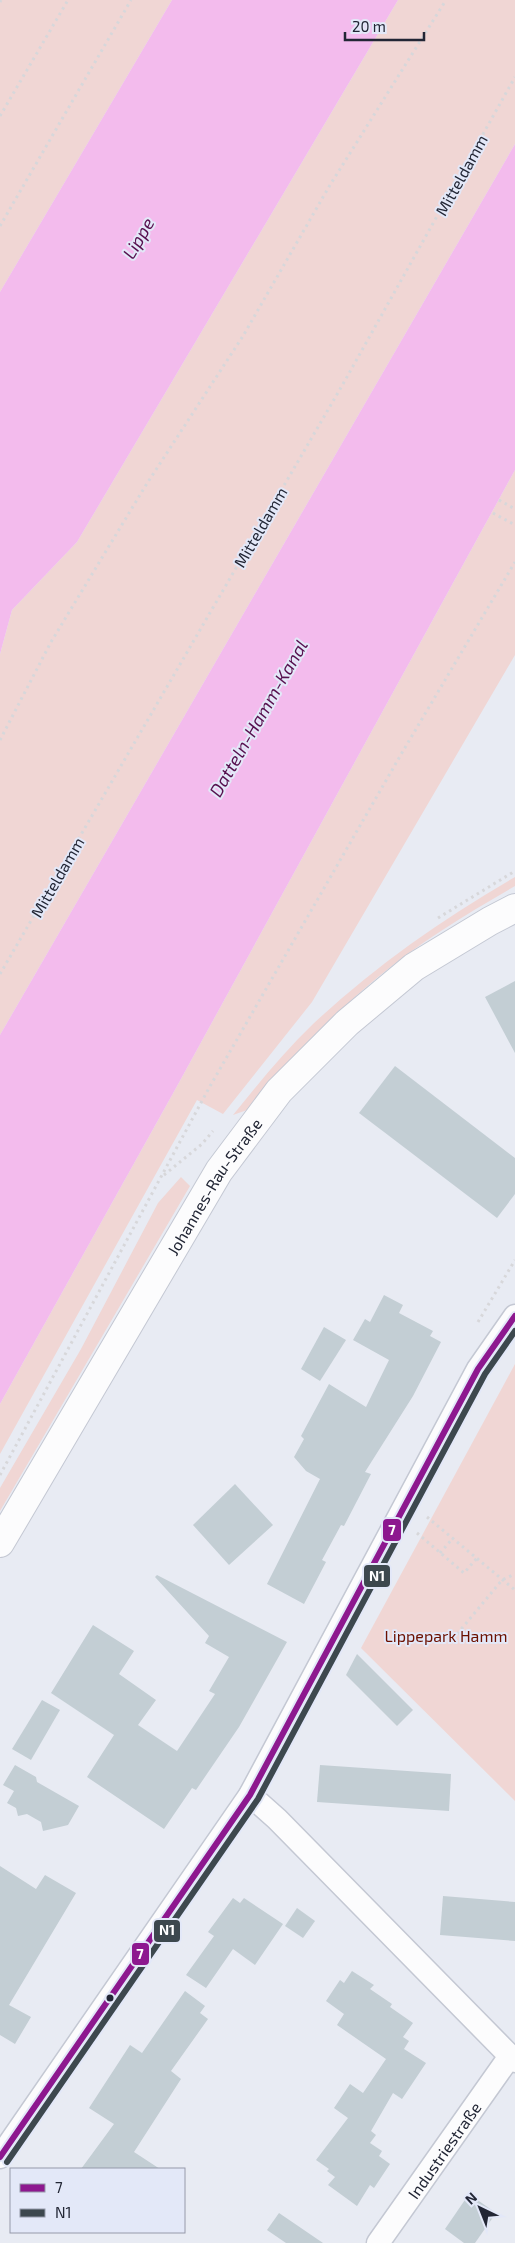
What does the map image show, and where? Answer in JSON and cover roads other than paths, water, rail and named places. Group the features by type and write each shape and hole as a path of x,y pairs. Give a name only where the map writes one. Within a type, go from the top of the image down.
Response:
{"street":[{"name":"Johannes-Rau-Straße","path":"0,1543 219,1171 280,1091 347,1023 414,967 490,920 515,908"},
{"path":"0,2157 250,1795 478,1369 515,1316"},
{"path":"250,1795 277,1819 512,2059"},
{"name":"Industriestraße","path":"378,2243 512,2059"}],"water":[{"name":"Lippe","path":"172,0 398,0 77,542 12,610 0,654 0,292"},
{"name":"Datteln-Hamm-Kanal","path":"515,144 515,470 176,1088 0,1404 0,1035"}],"park label":[{"name":"Lippepark Hamm","path":"446,1635"}]}
